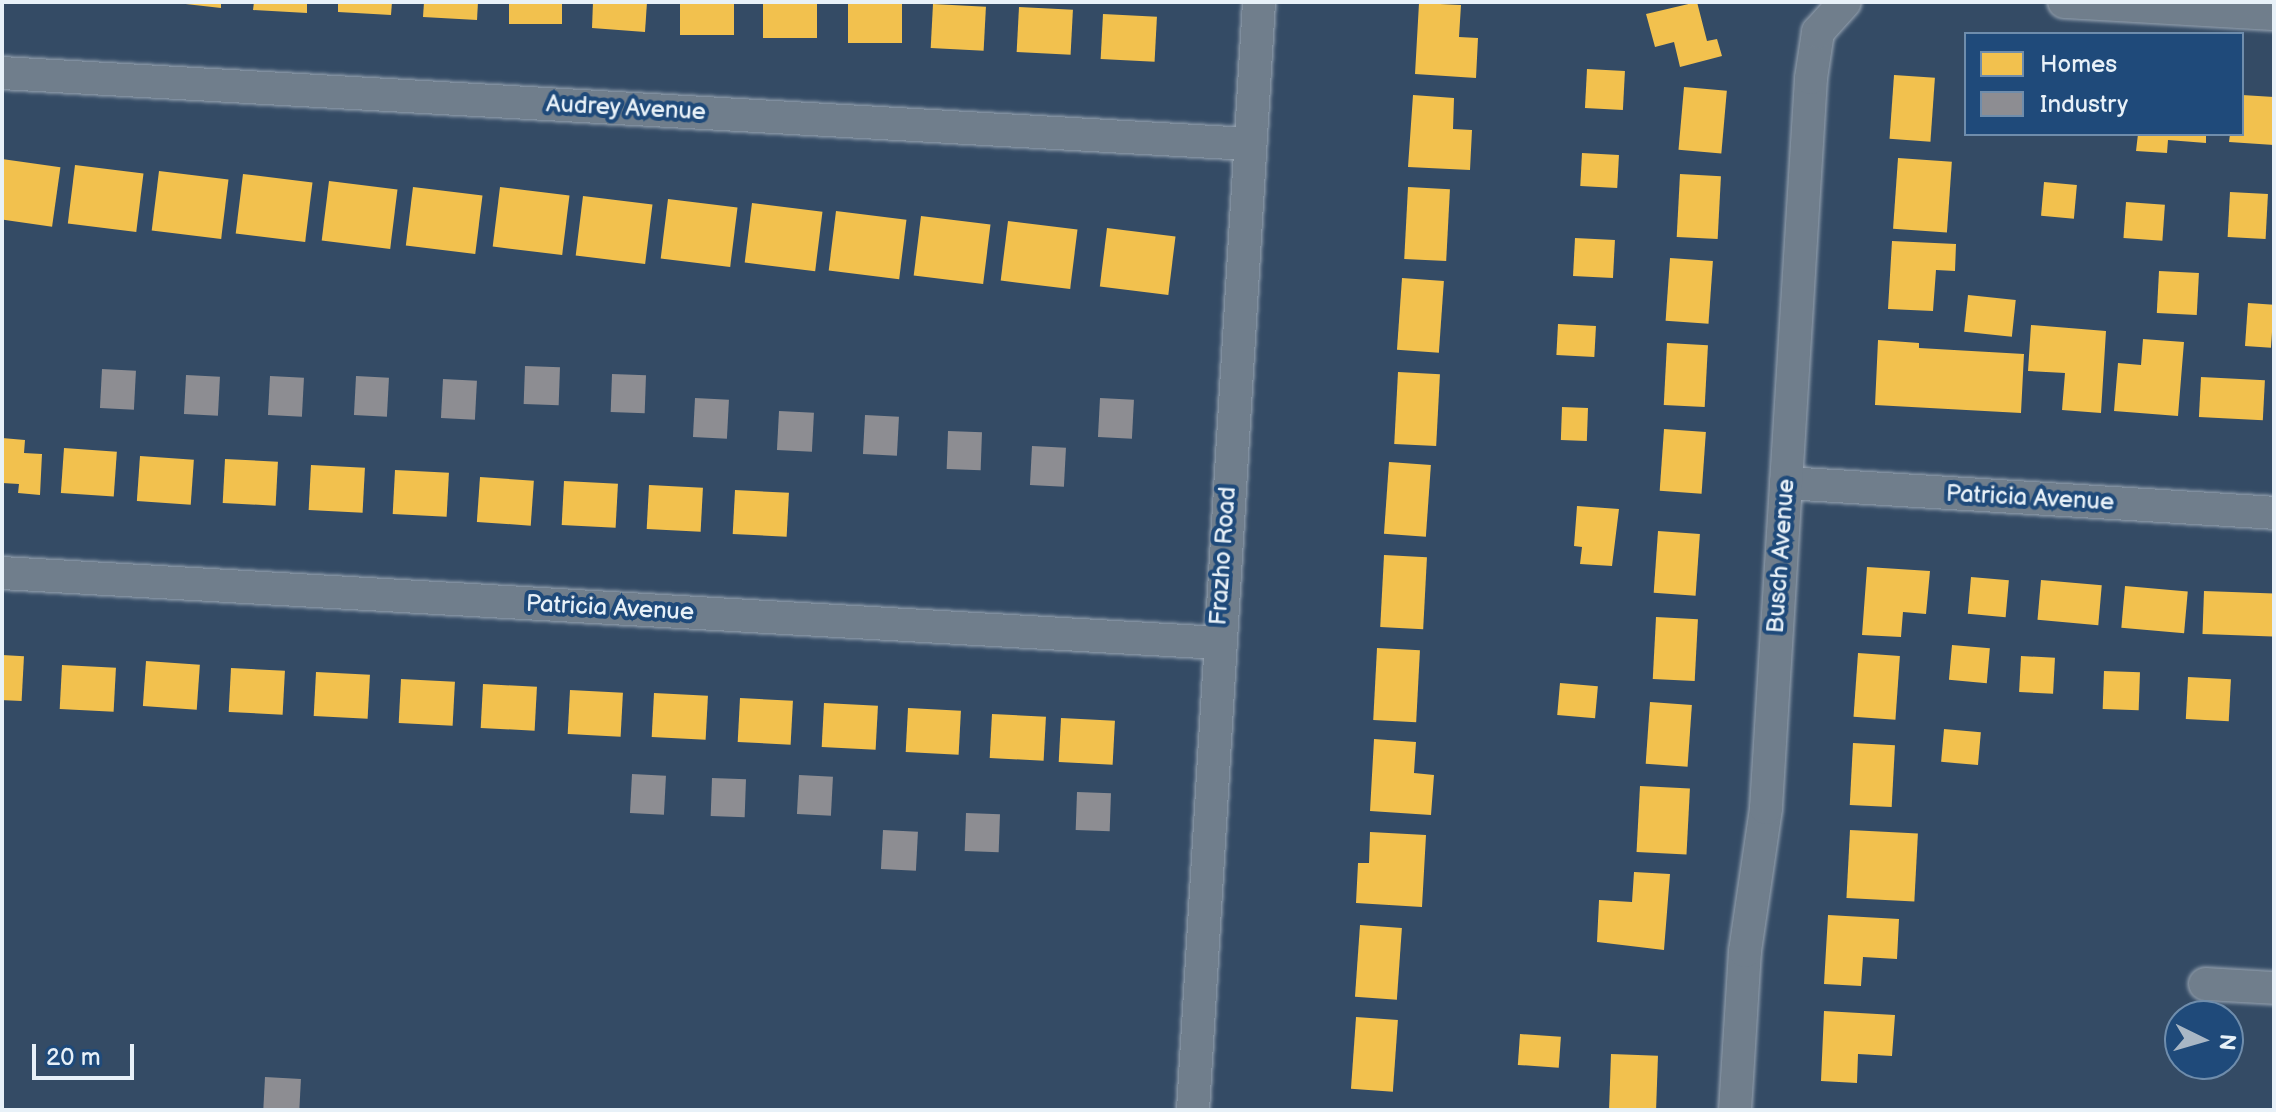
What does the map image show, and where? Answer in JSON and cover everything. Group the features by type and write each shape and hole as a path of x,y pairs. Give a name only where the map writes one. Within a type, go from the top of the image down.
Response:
{"street":[{"name":"Frazho Road","path":"1193,1110 1218,643 1259,2"},
{"path":"2064,2 2274,14"},
{"name":"Busch Avenue","path":"1735,1110 1745,951 1766,808 1811,78 1818,32 1840,5"},
{"name":"Audrey Avenue","path":"2,73 1250,144"},
{"name":"Patricia Avenue","path":"1786,483 2274,513"},
{"name":"Patricia Avenue","path":"2,573 1218,643"},
{"path":"2205,984 2274,988"}],"building: Homes":[{"path":"168,2 221,2 221,8"},
{"path":"254,2 307,2 307,13 253,10"},
{"path":"338,2 392,2 391,15 338,12"},
{"path":"424,2 478,2 477,20 423,17"},
{"path":"509,2 562,2 562,24 509,24"},
{"path":"593,2 647,2 645,32 592,28"},
{"path":"680,2 734,2 734,35 680,35"},
{"path":"763,2 817,2 817,38 763,38"},
{"path":"848,2 902,2 902,43 848,43"},
{"path":"1697,2 1707,41 1717,39 1722,56 1680,67 1674,42 1655,47 1646,14"},
{"path":"1419,3 1461,5 1459,37 1478,38 1476,78 1415,74"},
{"path":"933,4 986,7 984,51 931,48"},
{"path":"1019,7 1073,10 1071,55 1017,52"},
{"path":"1103,14 1157,17 1155,62 1101,59"},
{"path":"1587,69 1625,71 1623,110 1585,108"},
{"path":"1894,75 1935,78 1930,142 1890,139"},
{"path":"1684,87 1727,91 1721,154 1679,150"},
{"path":"1413,95 1454,98 1453,129 1472,130 1470,170 1408,167"},
{"path":"2244,95 2274,97 2274,145 2229,142 2230,136 2244,136"},
{"path":"2138,136 2206,136 2206,143 2168,140 2167,153 2136,151"},
{"path":"1582,153 1619,155 1617,188 1580,186"},
{"path":"1898,158 1952,162 1947,233 1893,229"},
{"path":"2,159 60,167 52,227 2,220"},
{"path":"75,165 143,173 136,232 68,224"},
{"path":"159,171 228,180 221,239 152,231"},
{"path":"243,174 312,183 305,242 236,234"},
{"path":"1680,174 1721,176 1718,239 1677,237"},
{"path":"329,181 397,189 390,249 322,241"},
{"path":"2044,182 2077,185 2074,219 2041,216"},
{"path":"413,187 482,196 475,254 406,246"},
{"path":"500,187 569,196 562,255 493,247"},
{"path":"1408,187 1450,189 1446,261 1404,259"},
{"path":"2230,192 2268,194 2266,239 2228,237"},
{"path":"583,196 652,205 645,264 576,256"},
{"path":"668,199 737,208 730,267 661,259"},
{"path":"2126,202 2165,205 2162,241 2123,238"},
{"path":"752,203 822,212 815,271 745,263"},
{"path":"836,211 906,220 899,279 829,271"},
{"path":"921,216 990,225 983,284 914,276"},
{"path":"1008,221 1077,230 1070,289 1001,281"},
{"path":"1107,228 1175,236 1168,295 1100,287"},
{"path":"1575,238 1615,240 1613,278 1573,276"},
{"path":"1892,241 1956,244 1955,271 1936,270 1933,311 1888,309"},
{"path":"1670,258 1713,261 1709,324 1666,321"},
{"path":"2159,271 2199,273 2197,315 2157,313"},
{"path":"1402,278 1444,281 1439,353 1397,350"},
{"path":"1968,295 2016,300 2012,337 1964,332"},
{"path":"2248,303 2274,305 2271,348 2245,346"},
{"path":"1558,324 1596,326 1594,357 1556,355"},
{"path":"2031,325 2106,331 2101,413 2062,410 2065,373 2028,371"},
{"path":"2143,339 2184,342 2178,416 2114,411 2118,363 2141,365"},
{"path":"1878,340 1919,343 1919,348 2024,354 2021,413 1875,405"},
{"path":"1667,343 1708,345 1705,407 1664,405"},
{"path":"1398,372 1440,374 1436,446 1394,444"},
{"path":"2201,377 2265,380 2263,420 2199,417"},
{"path":"1562,407 1588,408 1587,441 1561,440"},
{"path":"1664,429 1706,432 1702,494 1660,491"},
{"path":"2,438 25,440 24,453 42,454 40,495 18,493 19,484 2,483"},
{"path":"64,448 117,452 114,497 61,493"},
{"path":"140,456 194,460 191,505 137,501"},
{"path":"225,459 278,462 276,506 223,503"},
{"path":"1389,462 1431,465 1426,537 1384,534"},
{"path":"311,465 365,468 363,513 309,510"},
{"path":"395,470 449,473 447,517 393,514"},
{"path":"480,477 534,481 531,526 477,522"},
{"path":"564,481 618,484 616,528 562,525"},
{"path":"649,485 703,488 701,532 647,529"},
{"path":"735,490 789,493 787,537 733,534"},
{"path":"1577,506 1619,509 1612,566 1580,564 1582,547 1574,546"},
{"path":"1658,531 1700,534 1696,596 1654,593"},
{"path":"1384,555 1427,557 1423,629 1380,627"},
{"path":"1867,567 1930,571 1926,614 1903,612 1901,637 1862,635"},
{"path":"1971,577 2009,580 2006,617 1968,614"},
{"path":"2041,580 2102,585 2098,625 2038,620"},
{"path":"2125,586 2188,591 2184,633 2121,628"},
{"path":"2204,591 2274,593 2272,636 2202,634"},
{"path":"1656,617 1698,619 1695,681 1653,679"},
{"path":"1952,645 1990,648 1987,683 1949,680"},
{"path":"1377,648 1420,650 1416,722 1373,720"},
{"path":"1858,653 1900,656 1895,720 1854,717"},
{"path":"2,655 24,656 22,701 2,700"},
{"path":"2021,656 2055,658 2053,694 2019,692"},
{"path":"146,661 200,665 197,710 143,706"},
{"path":"62,665 116,668 114,712 60,709"},
{"path":"231,668 285,671 283,715 229,712"},
{"path":"2104,671 2140,672 2139,710 2103,709"},
{"path":"316,672 370,675 368,719 314,716"},
{"path":"2188,677 2231,679 2229,721 2186,719"},
{"path":"401,679 455,682 453,726 399,723"},
{"path":"1560,683 1598,686 1595,718 1557,715"},
{"path":"483,684 537,687 535,731 481,728"},
{"path":"570,690 623,693 621,737 568,734"},
{"path":"654,693 708,696 706,740 652,737"},
{"path":"740,698 793,701 791,745 738,742"},
{"path":"1650,702 1692,705 1688,767 1646,764"},
{"path":"824,703 878,706 876,750 822,747"},
{"path":"908,708 961,711 959,755 906,752"},
{"path":"992,714 1046,717 1044,761 990,758"},
{"path":"1061,718 1115,721 1113,765 1059,762"},
{"path":"1944,729 1981,732 1978,765 1941,762"},
{"path":"1374,739 1416,742 1414,773 1434,775 1431,815 1370,811"},
{"path":"1853,743 1895,745 1892,807 1850,805"},
{"path":"1640,786 1690,789 1686,855 1637,852"},
{"path":"1850,830 1918,834 1914,901 1846,898"},
{"path":"1370,832 1426,835 1422,907 1356,903 1358,863 1369,863"},
{"path":"1634,872 1670,874 1664,950 1597,942 1599,900 1632,902"},
{"path":"1828,915 1899,919 1897,959 1863,957 1861,986 1824,984"},
{"path":"1360,925 1402,928 1397,1000 1355,997"},
{"path":"1824,1011 1895,1015 1892,1056 1858,1054 1857,1083 1821,1081"},
{"path":"1356,1017 1398,1020 1393,1092 1351,1089"},
{"path":"1520,1034 1561,1037 1559,1068 1518,1065"},
{"path":"1611,1054 1658,1056 1656,1110 1609,1110"}],"building: Industry":[{"path":"525,366 560,367 559,405 524,404"},
{"path":"102,369 136,371 134,410 100,408"},
{"path":"612,374 646,375 645,413 611,412"},
{"path":"186,375 220,377 218,416 184,414"},
{"path":"270,376 304,378 302,417 268,415"},
{"path":"356,376 389,378 387,417 354,415"},
{"path":"443,379 477,381 475,420 441,418"},
{"path":"695,398 729,400 727,439 693,437"},
{"path":"1100,398 1134,400 1132,439 1098,437"},
{"path":"779,411 814,413 812,452 777,450"},
{"path":"865,415 899,417 897,456 863,454"},
{"path":"948,431 982,432 981,470 947,469"},
{"path":"1032,446 1066,448 1064,487 1030,485"},
{"path":"632,774 666,776 664,815 630,813"},
{"path":"799,775 833,777 831,816 797,814"},
{"path":"712,778 746,779 745,817 711,816"},
{"path":"1077,792 1111,793 1110,831 1076,830"},
{"path":"966,813 1000,814 999,852 965,851"},
{"path":"883,830 918,832 916,871 881,869"},
{"path":"265,1077 301,1079 299,1110 263,1110"}]}
